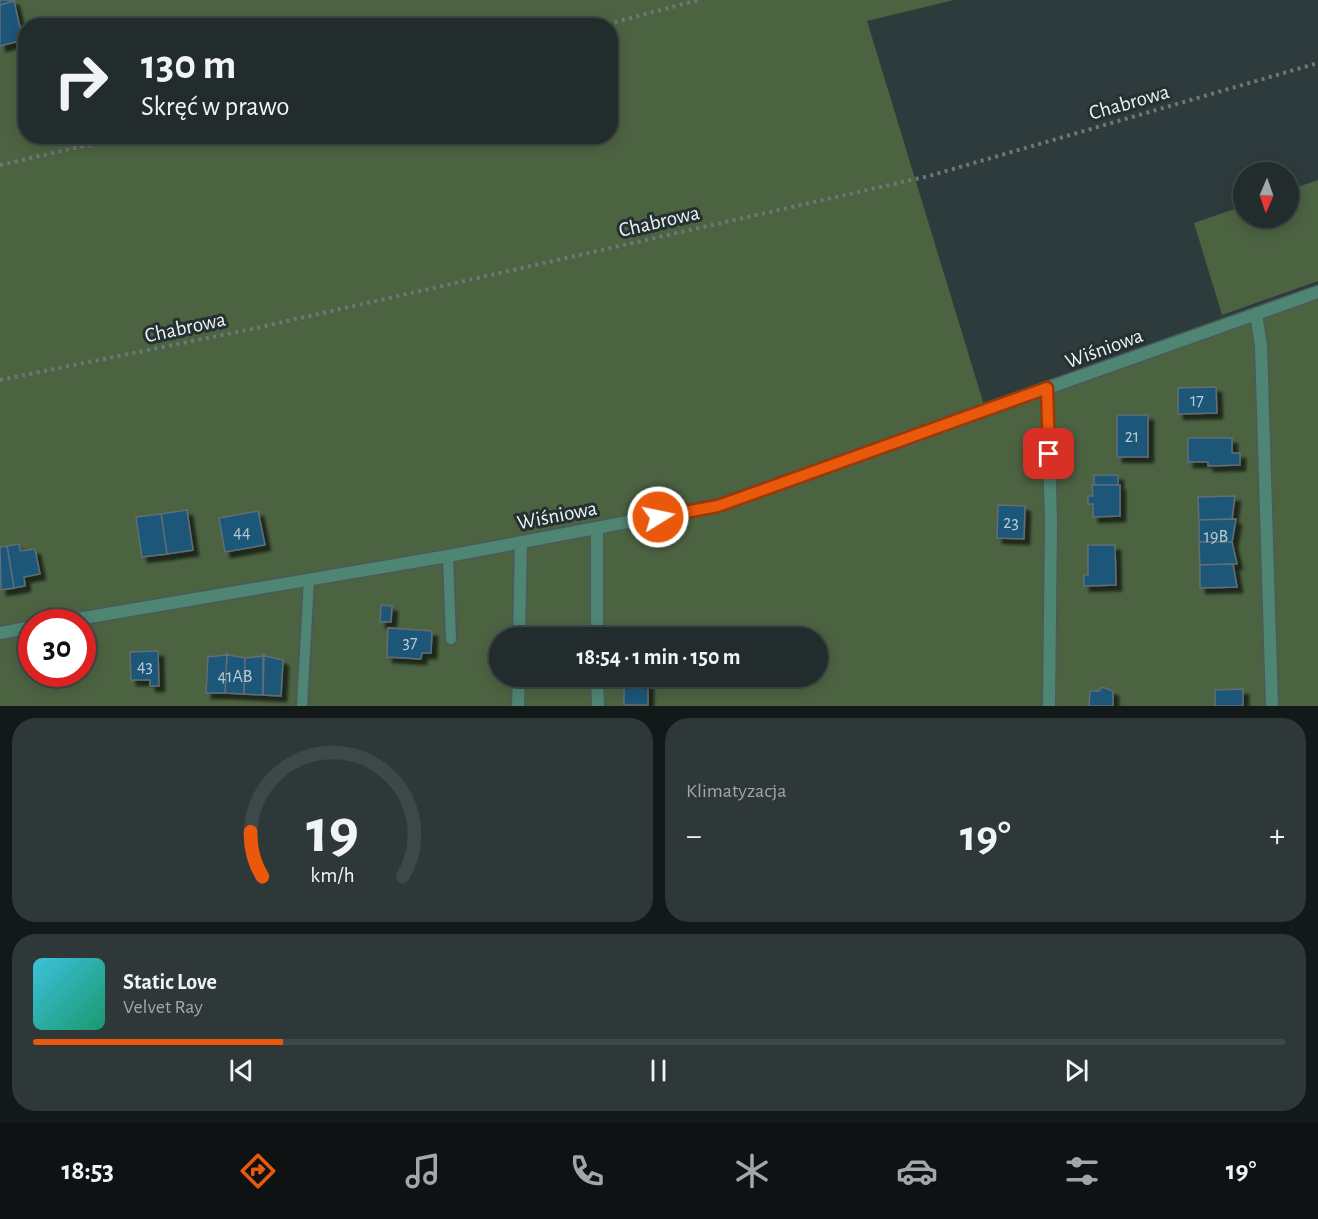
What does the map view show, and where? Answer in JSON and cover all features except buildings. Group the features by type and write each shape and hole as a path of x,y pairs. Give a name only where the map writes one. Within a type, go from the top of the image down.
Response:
{"street":[{"name":"Wiśniowa","path":"96,616 448,556 718,506 1318,292"},
{"path":"1256,314 1262,346 1272,706"},
{"path":"1047,388 1051,520 1049,706"},
{"path":"597,528 597,627"},
{"path":"519,627 521,542"},
{"path":"0,633 18,630"},
{"path":"518,706 519,687"},
{"path":"597,687 598,706"}],"lane":[{"path":"448,556 452,639"},
{"path":"302,706 309,580"}],"path":[{"path":"618,21 699,0"},
{"name":"Chabrowa","path":"0,380 252,329 929,176 1318,63"},
{"path":"0,165 93,144"}],"green space":[{"path":"0,0 954,0 867,21 984,405 1318,287 1318,706 0,706"},
{"path":"1318,180 1318,281 1222,315 1194,223 1233,209 1233,228 1299,228 1299,187"}],"route":[{"path":"658,517 718,506 1047,388 1049,454"}]}
